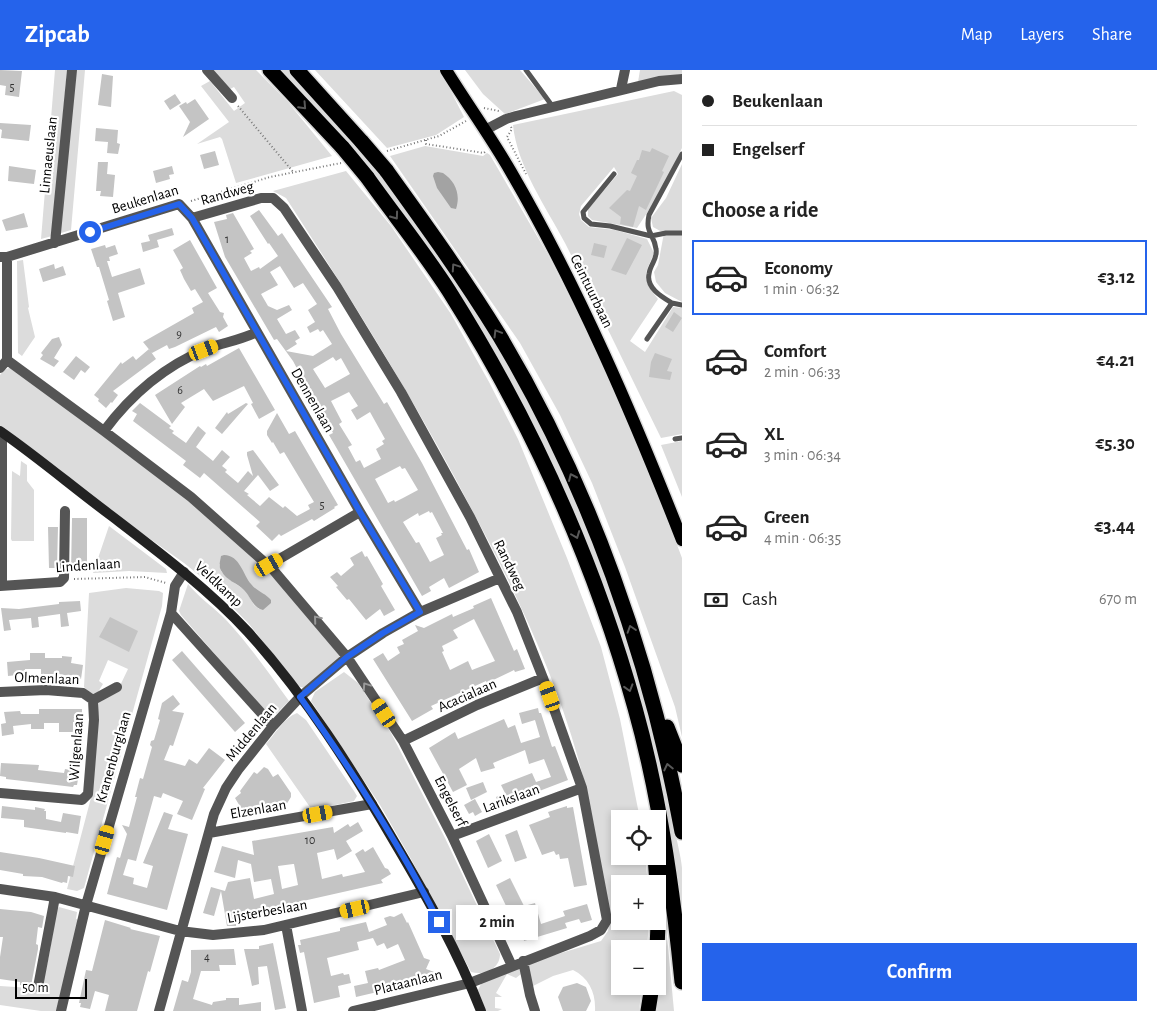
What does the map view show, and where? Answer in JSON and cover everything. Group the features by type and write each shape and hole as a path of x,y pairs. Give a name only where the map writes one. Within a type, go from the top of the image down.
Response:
{"highway":[{"path":"270,70 342,148 366,177 448,289 483,347 536,445 570,520 595,582 636,709 660,814 682,982"},
{"path":"297,70 386,170 436,238 482,308 527,384 550,428 591,520 614,578 646,675 682,765"},
{"path":"646,675 682,832"},
{"path":"636,709 649,810"},
{"path":"648,1011 651,995"}],"main road":[{"name":"Ceintuurbaan","path":"446,70 479,111 484,130 511,172 558,260 596,337 654,469 682,540"}],"street":[{"name":"Linnaeuslaan","path":"55,243 72,70"},
{"path":"207,70 232,98"},
{"path":"621,89 624,70"},
{"path":"484,130 506,119 621,89 659,81 681,81"},
{"name":"Randweg","path":"192,218 261,198 273,198 284,208 337,287 401,392 470,516 517,612 543,678 582,788 607,920 601,930 590,936 470,983"},
{"name":"Beukenlaan","path":"3,257 55,243 179,204"},
{"name":"Dennenlaan","path":"179,204 192,218 360,512 420,612"},
{"path":"3,257 3,364 104,431 191,497 269,565 347,657"},
{"path":"104,431 128,403 161,375 204,350 256,332"},
{"name":"Veldkamp","path":"1,432 184,572 247,632 300,697 344,758 372,804"},
{"name":"Lindenlaan","path":"1,432 1,586 60,582"},
{"path":"60,582 64,578 65,511"},
{"path":"269,565 360,512"},
{"name":"Kranenburglaan","path":"61,1011 86,905 171,613 175,586 184,572"},
{"name":"Middenlaan","path":"159,1011 214,814 226,788 238,770 300,697 347,657 383,633 420,612 500,578"},
{"path":"171,613 274,726"},
{"name":"Engelserf","path":"347,657 403,741 452,836 512,966"},
{"name":"Acacialaan","path":"403,741 477,705 543,678"},
{"name":"Olmenlaan","path":"0,692 46,690 83,693 93,700 117,687"},
{"name":"Wilgenlaan","path":"0,793 82,800 88,794 94,720 93,700"},
{"name":"Larikslaan","path":"452,836 582,788"},
{"path":"372,804 424,892 470,983 481,1011"},
{"name":"Elzenlaan","path":"209,833 372,804"},
{"name":"Lijsterbeslaan","path":"0,889 55,897 180,931 213,935 235,934 286,925 424,892"},
{"path":"38,986 55,897"},
{"path":"286,925 302,1011"},
{"path":"524,961 535,1011"},
{"name":"Plataanlaan","path":"353,1011 470,983"}],"lane":[{"path":"526,70 553,107"},
{"path":"682,154 649,215 647,226 656,246 657,257 649,274 650,285 658,294 672,303 682,305"},
{"path":"614,174 583,212 584,218 591,224 610,226 652,236 666,233 682,233"},
{"path":"647,339 672,303"},
{"path":"675,439 682,438"}],"path":[{"path":"232,98 294,173"},
{"path":"506,119 500,112 479,111 454,129 426,140 426,144 484,153 507,137"},
{"name":"Beukenlaan","path":"179,204 270,178"},
{"name":"Lindenlaan","path":"60,582 71,579 145,577 175,586"}],"shaded area":[{"path":"55,70 67,70 52,236 41,239"},
{"path":"75,70 85,70 71,230 58,234"},
{"path":"211,70 256,70 287,101 332,156 236,183 220,137 197,144 229,122 201,86 210,81 234,111 245,103 234,87 228,90"},
{"path":"279,70 289,70 354,140 413,215 467,294 516,376 559,462 597,550 628,640 654,732 682,868 682,921 666,848 666,810 658,810 621,642 468,311"},
{"path":"315,70 440,70 464,117 436,135 387,148"},
{"path":"465,70 520,70 545,99 505,114 483,94"},
{"path":"640,70 682,70 682,74 638,82"},
{"path":"674,91 682,95 682,148 660,193 637,228 592,220 588,216 588,209 618,174 614,167 581,206 579,214 581,220 589,227 615,230 647,239 654,253 646,272 646,277 649,286 658,299 630,341 645,352 673,307 682,308 682,434 661,438 565,243 526,171 520,156 513,125"},
{"path":"425,146 483,156 487,153 490,155 548,255 606,370 650,473 682,558 682,737 675,707 625,567 592,483 560,415 520,343 390,156"},
{"path":"682,164 682,302 665,293 656,282 654,272 658,265 664,233 653,227 651,218 666,198"},
{"path":"346,171 391,226 451,314 518,439 601,647 620,719 638,810 611,810 611,865 646,865 647,875 611,875 611,930 648,930 648,940 611,940 611,995 641,995 639,1011 595,1011 593,992 583,977 573,970 553,976 531,987 528,963 601,941 608,931 609,925 588,799 568,726 545,662 518,600 429,430 359,313 286,198 273,191"},
{"path":"438,172 447,176 456,188 458,198 456,209 451,208 437,188 433,176 434,173"},
{"path":"23,260 28,308 35,337 22,356 18,353 17,261"},
{"path":"9,368 15,369 159,477 242,546 281,586 340,656 332,666 304,688 298,686 249,624 210,584 0,427 0,375","holes":["219,564 242,576 250,584 259,609 254,605 246,591 226,577 221,571"]},
{"path":"682,441 682,497 661,445"},
{"path":"21,461 27,465 27,481 34,490 34,541 12,541 11,539 12,471 20,476"},
{"path":"109,526 166,569 167,573 129,571 93,573"},
{"path":"221,556 234,558 253,586 271,600 271,603 263,610 254,604 244,590 224,575 220,564"},
{"path":"188,584 235,630 289,701 276,714 267,714 181,615 179,611"},
{"path":"126,588 163,593 162,606 84,888 77,891 67,889 92,794 99,699 117,692 128,669 108,660 99,681 103,684 98,692 93,695 84,687 89,593"},
{"path":"344,672 358,683 391,733 445,838 500,954 497,964 486,972 471,972 380,805 311,701 315,692"},
{"path":"297,713 306,720 354,791 357,796 354,801 312,810 266,744 284,722"},
{"path":"59,907 77,912 76,919 79,920 56,1011 41,1011 0,1005 0,986 31,988 41,991 50,951 56,910"},
{"path":"666,925 674,1011 652,1011 655,995 666,995 666,940 661,940 662,930 666,930"},
{"path":"520,967 521,974 516,978 507,974 496,993 502,997 495,997 495,1008 502,1009 486,1011 478,990 482,982"}],"building":[{"path":"0,70 22,71 19,97 5,95 6,86 0,85"},
{"path":"102,74 113,76 111,107 98,105"},
{"path":"175,94 181,103 170,110 164,101"},
{"path":"195,99 209,119 183,137 190,122 179,106"},
{"path":"0,123 31,125 29,141 1,138 2,130 0,129"},
{"path":"96,128 118,130 117,143 120,144 118,154 107,153 108,142 95,141"},
{"path":"652,148 669,156 662,171 664,172 646,210 639,206 633,227 620,224 621,217 609,208 627,190 630,191 637,176 631,173 637,160 639,160 642,150 650,152"},
{"path":"215,151 219,165 204,169 200,155"},
{"path":"98,162 108,162 107,174 115,175 113,197 100,196 101,191 96,191"},
{"path":"9,166 36,170 34,184 8,181"},
{"path":"172,166 174,174 169,175 170,179 156,183 153,171"},
{"path":"259,210 278,236 282,233 332,307 328,309 341,334 384,404 387,402 422,463 467,550 469,549 479,572 449,588 444,578 429,587 431,591 422,596 329,435 333,433 310,390 293,361 277,339 274,340 225,257 214,222 227,219 226,215 233,213 254,249 250,251 252,253 244,258 251,271 259,267 260,269 278,256 250,216","holes":["280,266 294,288 303,283 317,304 308,310 315,322 307,327 310,333 318,329 320,332 323,330 332,344 313,356 286,351 297,344 295,341 300,338 295,330 286,334 277,319 292,310 289,305 277,310 268,306 261,294 278,285 270,272","333,357 336,361 341,358 350,374 325,388 313,369","349,392 358,406 351,410 357,420 370,412 385,439 382,441 384,444 376,449 381,459 364,468 360,460 356,462 348,447 352,445 339,424 342,422 331,401","400,466 402,469 405,468 418,490 395,502 394,500 388,503 375,479","429,511 430,513 432,512 443,533 436,538 444,555 430,562 419,542 416,543 403,522 418,513 419,516"]},
{"path":"24,213 28,227 6,231 2,220"},
{"path":"172,228 174,235 157,240 159,247 143,252 141,243 150,241 148,235"},
{"path":"627,238 642,245 626,275 611,270"},
{"path":"190,240 217,288 208,293 220,312 224,313 223,317 228,326 219,332 216,327 175,347 169,349 167,345 152,353 143,342 194,313 192,308 203,302 195,289 191,291 184,279 180,270 183,268 173,250"},
{"path":"594,243 607,246 604,258 591,255"},
{"path":"105,245 106,248 115,245 118,254 109,257 110,261 107,261 112,277 140,268 145,284 118,293 125,317 113,321 99,267 97,267 91,249"},
{"path":"54,264 55,269 63,266 66,275 43,282 39,269"},
{"path":"674,312 682,318 673,332 665,327"},
{"path":"59,337 62,345 54,358 59,361 54,367 40,359 43,355 41,353 52,339"},
{"path":"239,348 275,410 259,419 244,386 213,401 204,389 181,403 185,407 172,424 155,395 200,366 206,364 207,366"},
{"path":"149,349 156,359 113,391 118,395 106,408 94,395 121,362 122,364 133,356 136,360"},
{"path":"655,353 672,359 667,371 672,372 670,380 649,377 651,362"},
{"path":"76,356 90,367 85,373 81,370 74,380 63,372"},
{"path":"140,403 171,426 169,428 174,431 172,433 186,443 198,426 206,433 196,447 213,461 222,450 230,457 222,466 227,470 225,472 238,483 248,471 253,476 247,452 253,450 279,485 270,491 258,475 244,491 260,506 269,497 283,508 285,506 297,516 310,509 308,505 314,502 284,452 280,454 267,435 267,431 277,413 289,434 295,431 338,505 314,521 312,519 281,536 279,534 272,541 256,526 260,522 204,473 200,478 183,465 186,461 133,421 137,414 132,411"},
{"path":"246,403 248,404 222,434 215,428 227,412 228,414"},
{"path":"72,518 87,518 87,572 71,572"},
{"path":"48,527 58,527 57,568 49,568"},
{"path":"362,551 365,557 367,556 383,584 381,586 395,610 384,616 380,609 366,620 349,599 347,600 336,587 338,586 330,577 337,572 341,576 354,565 350,558"},
{"path":"491,598 514,651 517,649 525,669 515,672 514,670 487,683 486,681 431,706 433,709 412,721 373,659 383,653 388,661 400,653 397,647 404,644 402,640 418,631 415,625 424,628 452,614 453,617 474,608 473,606","holes":["474,619 495,661 472,670 468,661 450,670 442,652 444,651 442,646 458,638 453,630"]},
{"path":"80,601 81,611 67,613 69,626 61,627 60,614 38,617 39,627 32,628 31,618 9,620 11,630 4,631 1,608 19,609 59,604 59,602"},
{"path":"110,617 138,631 129,652 99,637"},
{"path":"182,651 245,723 235,732 172,660"},
{"path":"30,653 45,653 45,658 72,657 71,663 83,665 81,679 59,674 41,674 41,669 25,669 25,674 8,676 7,662 30,660"},
{"path":"173,695 180,704 172,711 184,713 173,746 170,745 164,760 185,766 189,759 197,764 209,748 225,760 203,788 205,789 192,820 177,814 183,801 163,793 161,798 154,796 136,861 128,859 123,875 134,878 133,884 147,888 153,866 143,863 164,812 173,815 168,829 188,834 167,910 107,894 117,857 120,858 127,834 122,825 129,827 140,778 143,779 152,747 150,745 151,741 154,740 160,720 158,719 162,703"},
{"path":"538,708 552,747 555,746 568,780 500,806 496,797 505,793 501,785 532,773 536,782 551,777 544,759 529,764 525,750 493,763 495,768 481,772 476,758 459,769 467,785 453,792 429,748 455,732 458,739 504,719 508,728 515,725 521,743 540,737 535,720 522,724 519,713"},
{"path":"39,709 82,709 82,722 73,722 73,732 59,732 59,723 44,723 44,729 31,729 31,724 13,726 14,734 2,736 1,724 6,723 4,712 20,711 21,714 39,714"},
{"path":"1,763 39,765 38,770 64,773 65,769 76,771 75,773 79,773 77,785 73,787 6,779 6,777 0,776"},
{"path":"264,767 268,769 273,777 278,774 291,793 291,797 286,805 244,813 235,798 241,793 240,791 254,772 257,774"},
{"path":"483,782 487,792 471,800 466,788"},
{"path":"475,799 482,812 475,816 473,812 469,814 464,805"},
{"path":"2,806 35,810 35,807 45,809 46,819 61,822 63,813 81,816 78,834 24,827 24,820 1,818"},
{"path":"567,806 567,808 573,807 587,885 574,887 568,858 560,859 559,854 556,855 554,851 542,855 529,825 550,817 548,812"},
{"path":"358,822 363,831 346,841 352,851 337,860 334,849 317,853 322,879 342,874 343,877 365,872 355,854 363,849 365,852 373,847 385,868 391,874 381,880 383,883 241,915 243,922 236,923 236,926 227,926 221,891 214,916 203,913 211,887 225,891 228,882 250,878 254,899 274,894 271,879 254,882 251,864 238,860 235,878 214,872 222,846 254,855 252,841 333,827 334,833 348,824 350,827","holes":["294,864 298,885 282,889 278,866"]},
{"path":"517,830 527,858 515,862 505,835"},
{"path":"489,834 502,861 488,868 476,841"},
{"path":"0,852 75,866 73,877 68,876 67,883 62,883 42,877 23,876 23,874 0,870"},
{"path":"510,878 524,906 535,903 541,924 565,916 563,911 587,904 592,920 581,923 579,919 565,923 567,928 524,941 521,925 513,907 508,910 496,885"},
{"path":"0,909 31,912 44,916 42,928 38,927 36,944 38,949 31,986 0,979 0,957 3,937 0,937"},
{"path":"402,913 424,958 430,960 426,969 440,974 404,988 403,986 356,997 354,986 368,983 365,971 378,968 379,970 405,960 398,944 387,949 384,943 377,946 373,938 357,942 359,950 327,958 331,976 343,973 344,975 349,974 351,983 338,986 340,997 314,1003 304,952 300,953 298,945 301,945 300,940 340,931 340,928 366,922 369,932 387,925 384,918 394,917"},
{"path":"105,920 130,929 160,936 137,1011 105,1011 109,995 95,991 90,1009 80,1007 81,1003 79,1003 86,970 92,971"},
{"path":"273,943 286,1008 275,1010 267,966 258,967 259,984 252,986 244,949 259,949 259,946"},
{"path":"234,949 236,965 219,965 220,971 201,971 193,999 212,1005 213,1002 226,1000 226,998 239,998 239,1005 261,1002 261,1011 173,1011 182,980 188,982 191,972 191,950"},
{"path":"577,983 586,987 591,1001 586,1011 563,1011 558,997 563,987"}],"route":[{"path":"90,232 179,204 192,218 360,512 420,612 383,633 347,657 300,697 344,758 424,892 439,922"}]}
